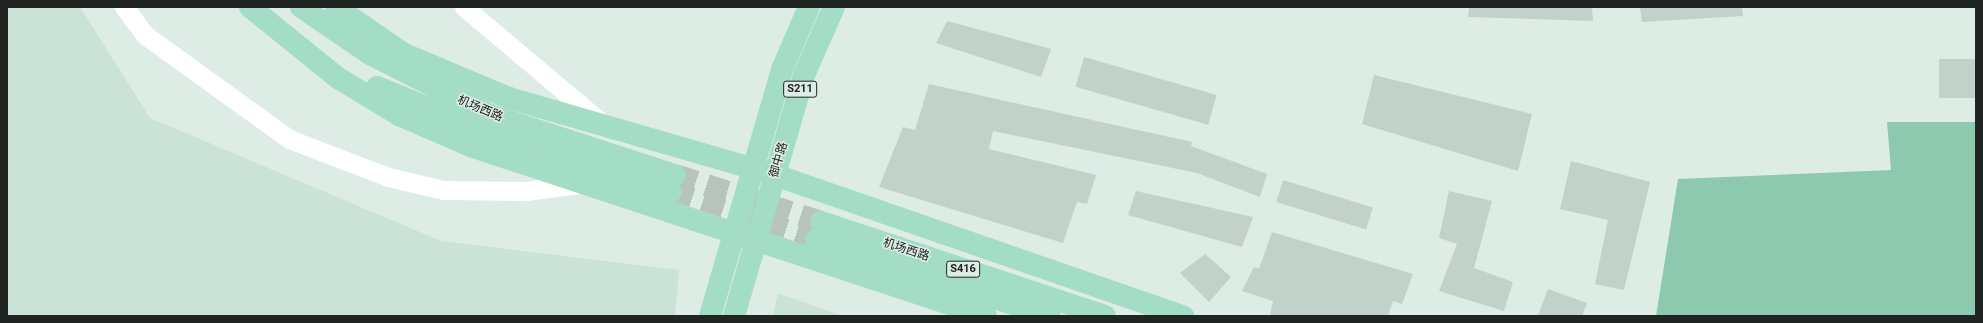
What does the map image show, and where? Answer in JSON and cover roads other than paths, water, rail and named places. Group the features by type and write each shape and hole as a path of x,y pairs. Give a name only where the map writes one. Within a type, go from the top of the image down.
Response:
{"main road":[{"path":"250,7 338,78 401,116 473,147 755,243 986,316"},
{"name":"机场西路","path":"271,7 317,48 382,91 514,143 673,183 490,115 370,54 301,7"},
{"path":"336,7 404,54 509,98 754,168 1183,316"},
{"name":"御中路","path":"710,316 783,66 809,7"},
{"name":"御中路","path":"734,316 804,75 834,7"},
{"name":"机场西路","path":"1050,316 819,231 1105,316"}],"street":[{"path":"124,7 145,35 289,139 388,177 444,190 526,191 580,184"},
{"path":"464,7 604,125"}],"tunnel":[{"path":"675,175 821,222"},
{"path":"671,192 816,240"}]}
